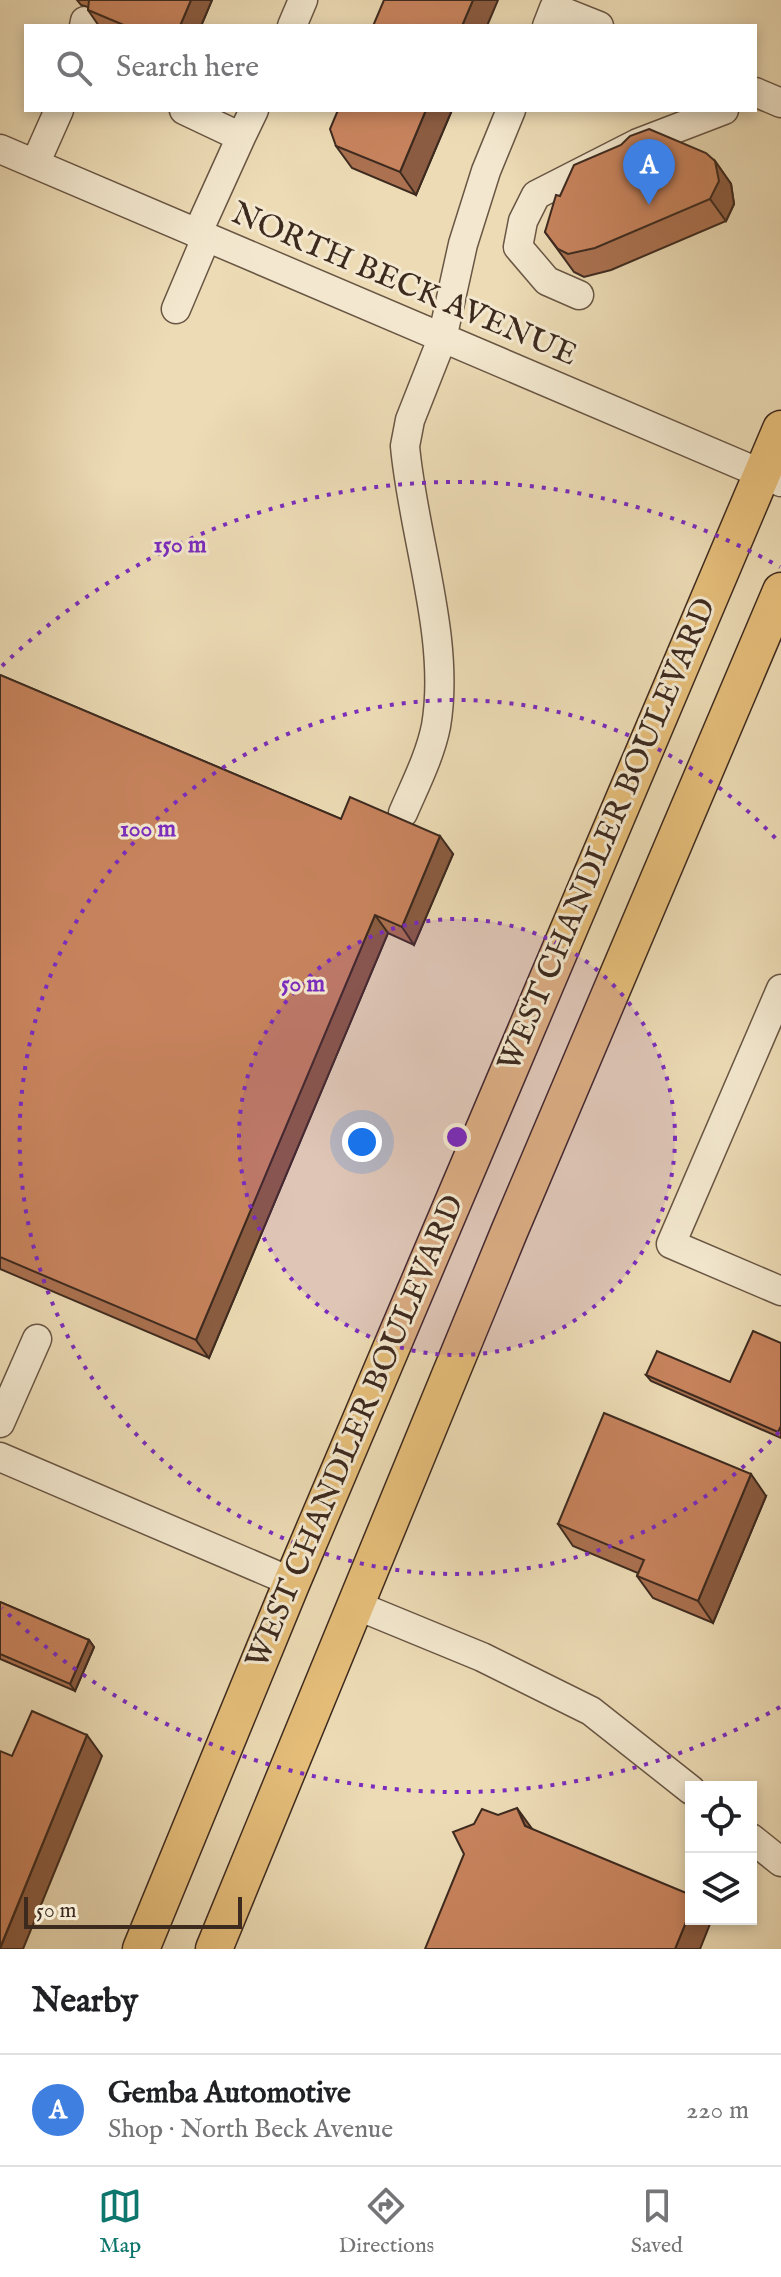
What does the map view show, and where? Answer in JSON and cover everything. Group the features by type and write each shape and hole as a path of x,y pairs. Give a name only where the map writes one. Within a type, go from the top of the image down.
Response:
{"main road":[{"name":"WEST CHANDLER BOULEVARD","path":"141,1949 292,1582 771,477 781,429"},
{"name":"WEST CHANDLER BOULEVARD","path":"214,1949 358,1606 509,1232 781,591"}],"street":[{"path":"293,24 303,0"},
{"path":"548,24 554,8 594,24"},
{"path":"35,164 58,112"},
{"path":"188,112 241,137"},
{"path":"176,309 201,236 253,112"},
{"path":"403,813 435,727 439,690 438,650 405,446 410,420 442,339 468,230 486,171 510,112"},
{"path":"579,295 547,281 518,247 523,221 536,195 638,143 719,112"},
{"name":"NORTH BECK AVENUE","path":"0,149 771,477"},
{"path":"781,989 671,1244 781,1291"},
{"path":"0,1423 37,1339"},
{"path":"0,1457 292,1582"},
{"path":"358,1606 482,1657 591,1711 685,1785"},
{"path":"757,1843 781,1862"}],"building":[{"path":"89,0 191,0 181,24 121,24 88,10"},
{"path":"384,0 473,0 463,24 374,24"},
{"path":"337,112 425,112 400,172 336,146 330,129"},
{"path":"649,129 706,153 715,161 719,181 710,199 595,248 568,254 558,249 545,232 556,195 560,196 574,165"},
{"path":"0,675 341,819 350,797 440,836 402,927 375,915 196,1340 0,1257"},
{"path":"753,1331 781,1343 781,1426 778,1432 646,1375 657,1351 730,1382"},
{"path":"604,1413 751,1474 698,1601 637,1576 644,1560 558,1524"},
{"path":"0,1602 89,1640 70,1684 0,1654"},
{"path":"32,1711 87,1735 0,1948 0,1751 12,1756"},
{"path":"517,1808 525,1826 685,1893 685,1925 675,1949 425,1949 464,1854 453,1832 474,1824 482,1809 498,1815"}],"place":[{"name":"Gemba Automotive","path":"649,205"}]}
